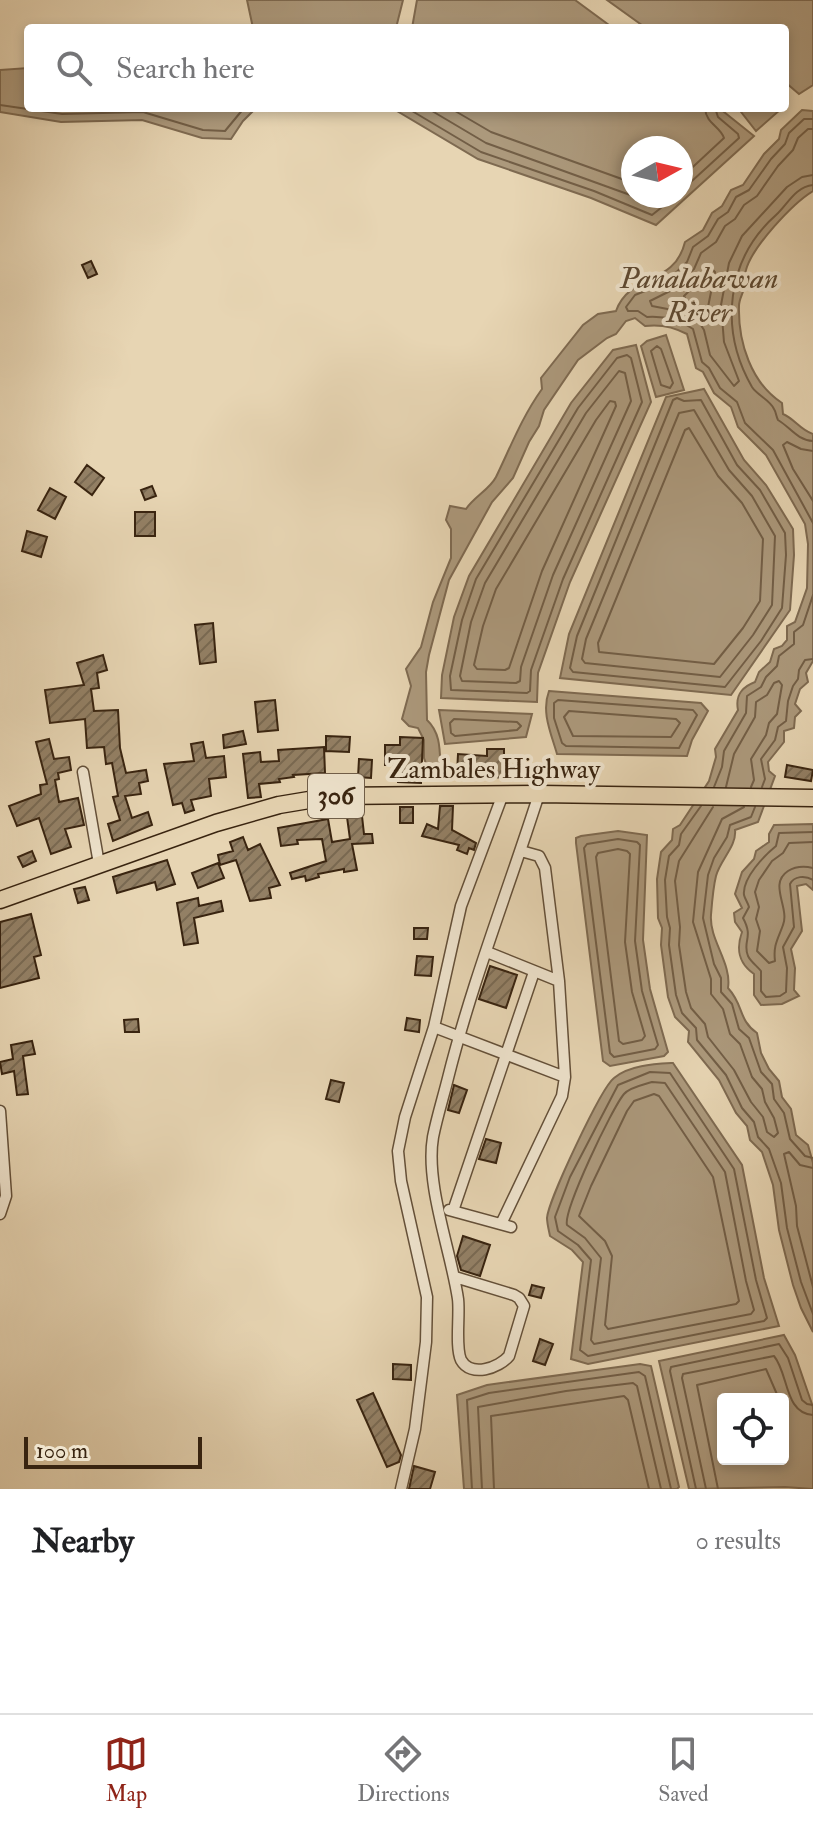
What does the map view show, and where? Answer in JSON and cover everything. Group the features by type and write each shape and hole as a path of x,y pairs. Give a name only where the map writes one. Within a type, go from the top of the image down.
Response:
{"main road":[{"name":"Zambales Highway","path":"0,900 216,823 279,805 333,796 539,794 813,798"}],"street":[{"path":"83,772 99,864"},
{"path":"401,1489 415,1429 426,1342 427,1297 401,1181 398,1151 405,1117 434,1027 461,906 503,794"},
{"path":"455,1277 514,1295 524,1306 509,1356 487,1369 473,1369 461,1360 460,1313 439,1207 433,1138 458,1037 539,794"},
{"path":"439,1207 506,1226 562,1096 565,1077 559,981 544,863 536,854 521,851"},
{"path":"487,952 559,981"},
{"path":"453,1211 534,972"},
{"path":"434,1027 565,1077"},
{"path":"0,1111 6,1196 0,1214"}],"water":[{"path":"247,0 403,0 397,24 252,24"},
{"path":"417,0 575,0 608,24 413,24"},
{"path":"607,0 813,0 813,85 799,94 789,85 789,24 640,24"},
{"path":"24,68 24,112 252,112 231,139 202,138 142,120 61,122 0,112 0,70"},
{"name":"Panalabawan River","path":"802,110 813,111 813,191 785,215 750,260 739,306 739,320 748,360 762,384 782,403 783,414 813,434 813,661 806,673 808,682 800,689 795,704 801,711 795,717 794,728 784,731 784,742 768,762 769,771 775,776 758,822 735,830 733,842 718,870 711,924 727,970 728,988 747,1023 757,1033 761,1053 779,1081 782,1097 791,1109 796,1135 808,1145 813,1163 813,1332 793,1285 779,1230 773,1185 762,1152 750,1140 747,1126 736,1113 719,1080 688,1042 689,1031 675,1017 668,997 661,945 657,879 661,852 672,840 673,829 680,825 709,781 716,757 715,749 738,710 740,692 755,682 759,672 770,662 774,649 787,640 787,626 795,622 807,588 805,524 766,455 738,427 731,407 714,393 703,372 696,368 687,334 667,327 645,326 635,318 626,321 616,334 578,360 544,410 513,478 492,502 449,580 426,672 427,720 438,739 441,776 430,775 424,758 424,740 418,728 409,726 402,719 411,686 406,669 421,647 433,602 451,558 451,529 446,520 450,506 466,509 493,481 542,389 541,378 583,325 598,314 616,311 631,290 672,266 685,242 703,230 731,190 743,185 764,154 779,139 781,130"},
{"path":"399,112 724,112 754,136 693,191 693,136 621,136 621,208 675,208 656,225 591,198 478,159"},
{"path":"741,112 778,112 756,131"},
{"path":"666,335 684,390 656,397 641,346"},
{"path":"636,345 651,402 570,582 538,673 537,702 441,698 442,675 454,617 469,576 571,403 613,350"},
{"path":"704,389 744,460 766,485 793,529 790,610 731,695 560,678 569,634 666,397"},
{"path":"549,691 701,703 708,711 687,756 557,754 546,715"},
{"path":"439,710 532,714 526,737 445,744"},
{"path":"813,824 813,890 806,884 797,886 802,931 791,949 795,968 794,990 799,996 782,1004 761,1005 754,995 754,974 740,955 742,932 735,922 734,913 742,908 735,894 742,872 754,859 756,851 769,842 774,825"},
{"path":"618,831 647,835 643,940 650,989 668,1052 664,1056 610,1066 603,1061 576,838"},
{"path":"673,1063 742,1165 764,1278 779,1326 588,1364 571,1359 583,1262 572,1250 550,1236 547,1218 550,1208 565,1169 607,1086 620,1074 635,1068"},
{"path":"784,1335 795,1355 813,1407 813,1489 689,1489 659,1361"},
{"path":"640,1364 651,1366 677,1489 464,1489 457,1395 487,1385"}],"building":[{"path":"91,261 97,274 88,278 82,265"},
{"path":"87,465 104,478 92,495 75,482"},
{"path":"152,486 156,496 145,500 141,490"},
{"path":"50,488 66,497 55,519 38,510"},
{"path":"135,512 155,512 155,536 135,536"},
{"path":"27,531 47,537 41,557 22,551"},
{"path":"213,623 216,662 200,664 195,625"},
{"path":"103,655 107,670 97,673 99,688 91,689 94,711 118,710 120,748 126,773 146,770 148,781 139,783 141,794 125,796 132,818 148,812 152,825 113,841 108,824 120,820 113,797 118,796 112,763 106,764 104,747 87,748 85,719 50,723 45,690 84,685 77,663"},
{"path":"275,700 278,730 258,732 255,702"},
{"path":"243,731 246,744 224,748 223,735"},
{"path":"326,736 350,737 349,752 326,751"},
{"path":"400,737 423,738 421,783 398,782 399,765 385,765 385,745 400,745"},
{"path":"49,739 54,759 69,757 71,770 58,773 59,779 55,780 59,802 78,798 84,825 65,829 71,847 51,854 39,818 17,826 9,806 41,794 40,785 47,784 36,742"},
{"path":"203,742 206,758 224,756 226,777 209,779 211,796 191,800 194,810 185,813 182,803 173,805 164,764 194,761 191,744"},
{"path":"324,747 325,773 293,775 279,779 280,782 259,784 261,797 248,798 243,754 260,752 261,762 279,761 278,750"},
{"path":"487,749 504,749 504,778 457,774 458,754 487,756"},
{"path":"359,759 372,760 371,778 358,777"},
{"path":"787,765 813,770 811,781 785,777"},
{"path":"440,806 453,806 452,830 476,843 474,850 469,848 467,854 457,850 459,845 422,836 427,824 438,829"},
{"path":"400,807 413,807 413,823 400,823"},
{"path":"362,816 364,834 372,834 373,843 352,844 357,870 318,874 319,877 306,881 305,876 292,879 290,873 326,861 322,839 297,840 298,844 281,846 278,828 328,819 332,842 350,839 347,817"},
{"path":"243,837 248,850 260,844 280,885 269,888 271,898 250,901 236,860 220,865 218,855 233,851 230,842"},
{"path":"32,851 36,861 23,867 18,857"},
{"path":"167,860 175,884 157,890 155,882 117,893 113,877"},
{"path":"218,863 224,878 198,888 192,873"},
{"path":"85,887 89,900 78,903 74,889"},
{"path":"198,898 199,906 221,901 223,911 194,918 198,943 184,945 177,903"},
{"path":"31,914 41,955 34,957 39,978 0,988 0,922"},
{"path":"414,928 428,928 427,939 414,939"},
{"path":"417,956 433,957 431,976 415,975"},
{"path":"490,966 517,975 506,1008 479,999"},
{"path":"407,1018 420,1020 419,1032 405,1030"},
{"path":"138,1019 139,1032 125,1032 124,1020"},
{"path":"32,1041 35,1054 23,1056 28,1094 17,1095 14,1071 2,1074 0,1062 13,1059 11,1045"},
{"path":"331,1080 344,1083 339,1102 326,1099"},
{"path":"454,1085 467,1090 459,1113 448,1110"},
{"path":"486,1139 501,1143 496,1163 479,1159"},
{"path":"463,1236 490,1245 480,1276 461,1270 457,1256"},
{"path":"532,1285 544,1288 541,1298 529,1295"},
{"path":"540,1339 553,1344 545,1365 533,1361"},
{"path":"393,1364 411,1365 411,1380 393,1379"},
{"path":"373,1393 401,1455 399,1462 387,1467 357,1400"},
{"path":"414,1466 435,1472 430,1489 409,1489"}]}
